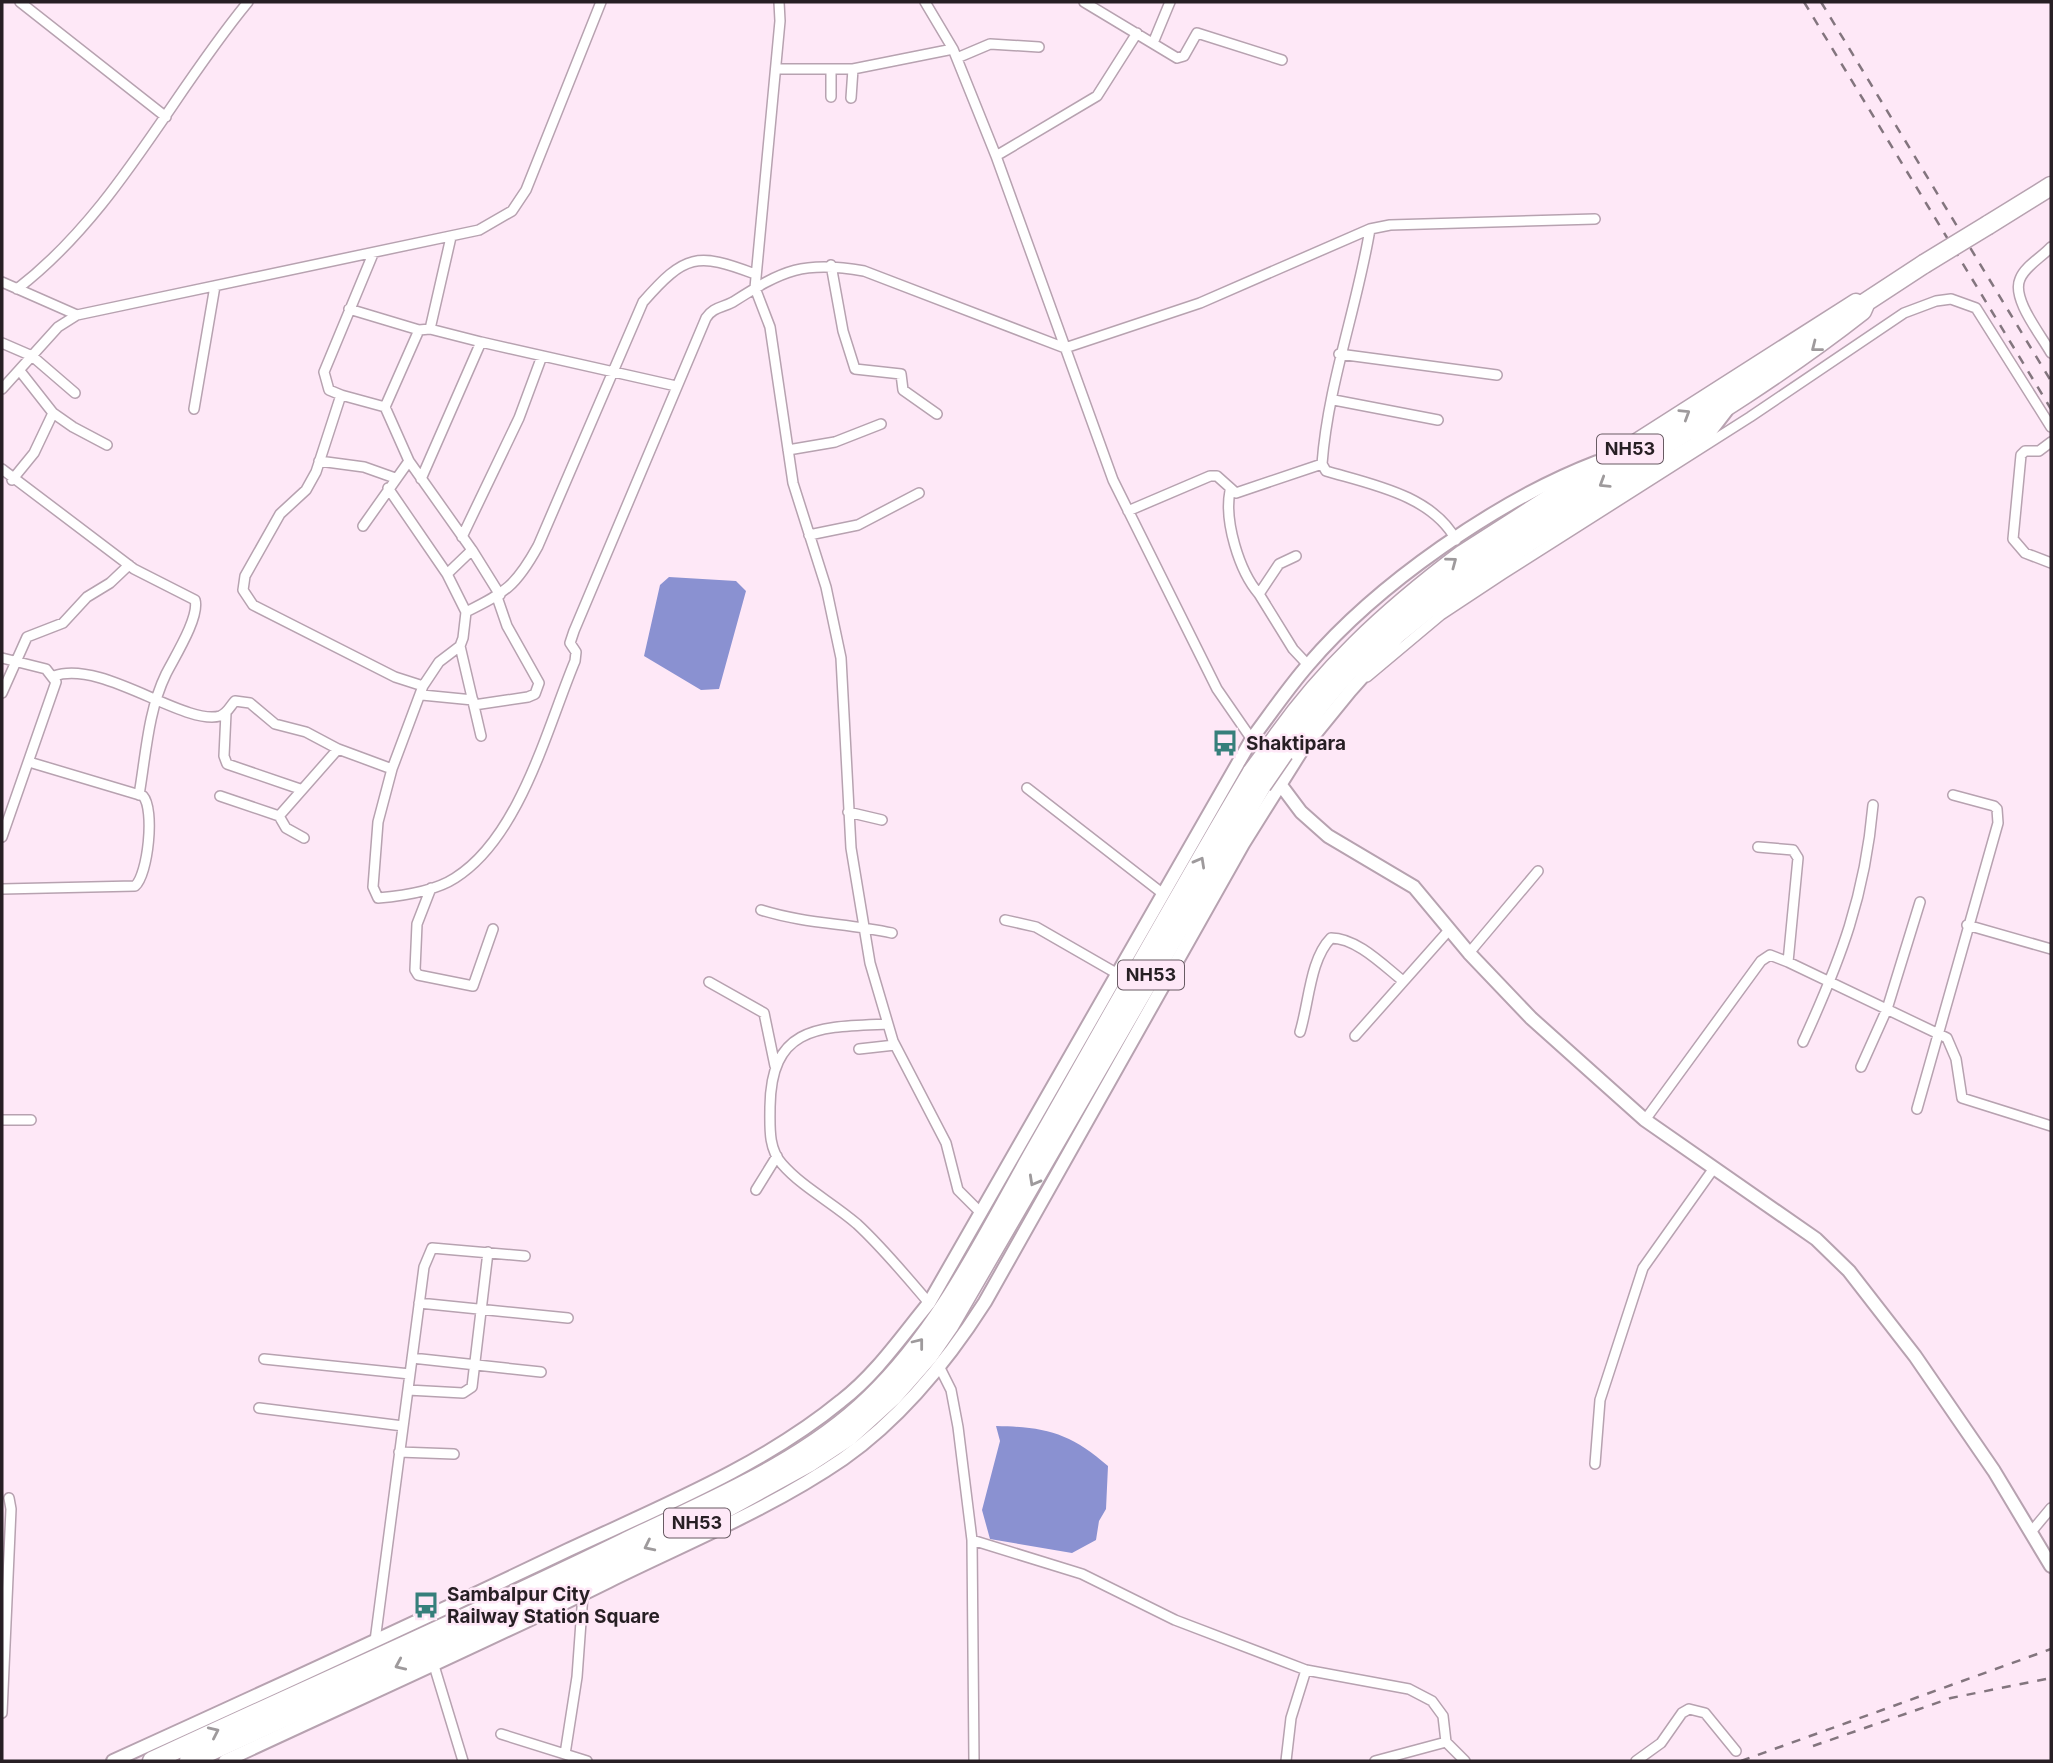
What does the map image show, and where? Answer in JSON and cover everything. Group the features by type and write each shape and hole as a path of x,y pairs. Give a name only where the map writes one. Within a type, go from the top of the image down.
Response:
{"highway":[{"name":"NH53","path":"152,1761 426,1644 703,1521 810,1462 848,1437 893,1396 929,1355 949,1326 1061,1119 1270,772 1340,679 1404,610 1463,554 1856,303 1866,302 2051,186"},
{"name":"NH53","path":"1404,610 1810,352 1861,311 1866,302"},
{"name":"NH53","path":"189,1761 426,1644"}],"main road":[{"path":"113,1761 375,1641 426,1644 583,1594 797,1489 846,1457 881,1427 939,1366 985,1302 1280,784 1302,750 1359,680 1398,638 1429,612 1530,545 1694,444 1709,433 1730,405"},
{"path":"225,1761 695,1488 799,1432 842,1401 877,1367 929,1303 1253,737 1308,665 1379,596 1456,540 1536,489 1627,451"},
{"path":"1280,784 1301,813 1328,836 1414,887 1469,953 1531,1018 1645,1120 1816,1239 1849,1271 1915,1356 1994,1471 2051,1566"}],"street":[{"path":"20,2 166,117"},
{"path":"17,289 53,261 91,217 248,2"},
{"path":"2,389 58,327 77,315 451,237 479,230 512,211 526,190 601,2"},
{"path":"779,2 776,69 755,288 770,327 793,484 826,587 841,658 850,848 870,963 895,1045 946,1143 958,1190 981,1213"},
{"path":"925,2 955,54 996,156 1113,480 1217,689 1253,737 1280,784"},
{"path":"1084,2 1182,58 1193,35 1205,33 1282,60"},
{"path":"1153,43 1170,2"},
{"path":"996,156 1097,96 1137,33"},
{"path":"776,69 853,69 955,54 990,44 1039,47"},
{"path":"831,69 831,97"},
{"path":"851,98 853,69"},
{"path":"460,646 439,662 423,690 392,769 377,822 373,891 380,898 431,888 455,878 480,857 504,825 524,787 575,661 577,654 572,647 574,631 676,386 710,312 797,267 831,265 864,271 1065,348 1200,303 1370,229 1390,225 1595,219"},
{"path":"1370,229 1361,282 1339,354 1322,464 1326,471 1422,505 1448,525 1456,540"},
{"path":"430,329 451,237"},
{"path":"2051,247 2021,275 2018,290 2029,318 2051,354"},
{"path":"373,254 324,372 329,390 385,407"},
{"path":"466,612 498,596 520,578 538,546 610,371 643,302 662,279 695,260 714,259 755,274"},
{"path":"831,265 843,331 855,369 901,374 903,390 937,414"},
{"path":"2,282 77,315"},
{"path":"194,409 215,286"},
{"path":"1359,680 1371,675 1441,615 1503,574 1750,417 1904,313 1936,301 1951,299 1976,308 2051,427"},
{"path":"349,309 419,330 430,329 676,386"},
{"path":"341,395 320,461 306,490 280,514 245,576 242,584 245,597 253,605 316,639 423,690 473,702 535,694 539,683 507,626 498,596 472,550 409,461 385,407 419,330"},
{"path":"421,479 481,342"},
{"path":"2,343 32,356 75,393"},
{"path":"1339,354 1497,375"},
{"path":"462,537 514,430 542,356"},
{"path":"20,371 53,413 107,445"},
{"path":"1334,400 1438,420"},
{"path":"12,480 34,453 53,413"},
{"path":"788,450 835,442 881,424"},
{"path":"2051,442 2039,450 2025,451 2021,455 2013,540 2025,553 2051,563"},
{"path":"320,461 364,467 395,478"},
{"path":"363,526 409,461"},
{"path":"1128,511 1210,476 1217,476 1230,491 1243,492 1322,464"},
{"path":"2,469 12,480 128,565 190,597 196,604 191,622 155,698 139,795"},
{"path":"388,488 447,574 466,612 460,646 481,736"},
{"path":"1230,491 1228,505 1248,582 1259,594 1293,649 1308,665"},
{"path":"809,535 858,525 919,493"},
{"path":"447,574 472,550"},
{"path":"1259,594 1279,564 1296,556"},
{"path":"2,694 27,637 63,623 87,597 110,583 128,565"},
{"path":"2,658 46,669 54,676 56,690 2,837"},
{"path":"54,676 79,674 213,717 226,713"},
{"path":"300,789 227,764 224,756 226,713 235,701 246,702 275,724 306,732 338,749 392,769"},
{"path":"279,816 338,749"},
{"path":"2,889 135,886 141,878 150,819 148,801 139,795 29,762"},
{"path":"1027,788 1162,893"},
{"path":"1917,1109 1998,823 1997,809 1953,795"},
{"path":"220,796 279,816 286,828 304,838"},
{"path":"1803,1042 1830,982 1860,899 1869,852 1873,804"},
{"path":"848,812 882,820"},
{"path":"1758,847 1793,850 1798,858 1800,866 1788,962"},
{"path":"1469,953 1538,871"},
{"path":"431,888 417,924 415,970 418,975 473,986 493,929"},
{"path":"1861,1067 1887,1009 1920,902"},
{"path":"761,910 819,925 864,927 892,933"},
{"path":"1005,920 1037,927 1116,973"},
{"path":"1967,925 2051,949"},
{"path":"1355,1036 1450,929"},
{"path":"1300,1032 1315,964 1321,950 1331,939 1342,940 1369,954 1403,981"},
{"path":"1645,1120 1761,961 1770,955 1947,1038 1954,1051 1962,1098 2051,1126"},
{"path":"709,982 764,1013 775,1066"},
{"path":"888,1024 820,1027 800,1036 786,1047 775,1066 770,1084 770,1129 777,1156 783,1165 856,1224 929,1303"},
{"path":"859,1049 895,1045"},
{"path":"2,1120 31,1120"},
{"path":"756,1190 777,1156"},
{"path":"1595,1464 1600,1400 1643,1268 1714,1168"},
{"path":"375,1641 424,1267 432,1248 526,1256"},
{"path":"408,1390 468,1391 472,1387 488,1252"},
{"path":"419,1303 568,1318"},
{"path":"412,1358 541,1372"},
{"path":"264,1359 410,1374"},
{"path":"939,1366 951,1390 972,1540 974,1761"},
{"path":"259,1408 403,1426"},
{"path":"400,1452 454,1454"},
{"path":"2,1713 11,1509 9,1498"},
{"path":"2031,1532 2051,1508"},
{"path":"972,1540 1082,1574 1175,1620 1306,1670 1409,1689 1423,1695 1444,1716 1446,1742 1465,1761"},
{"path":"565,1754 577,1677 583,1594"},
{"path":"426,1644 463,1761"},
{"path":"1286,1761 1291,1718 1306,1670"},
{"path":"1636,1761 1661,1743 1682,1713 1689,1709 1705,1713 1736,1752"},
{"path":"501,1734 587,1761"},
{"path":"1375,1761 1446,1742"}],"water":[{"path":"669,577 736,581 746,591 719,689 701,690 644,656 660,585"},
{"path":"996,1426 1029,1428 1056,1434 1082,1446 1108,1466 1106,1509 1099,1521 1096,1540 1072,1553 990,1539 982,1510 1000,1441"}],"railway":[{"path":"1804,2 2051,409"},
{"path":"1821,2 2051,381"},
{"path":"1741,1761 2051,1649"},
{"path":"1813,1746 1951,1698 2051,1678"}],"place":[{"name":"Shaktipara","path":"1225,743"},
{"name":"Sambalpur City Railway Station Square","path":"426,1605"}]}
